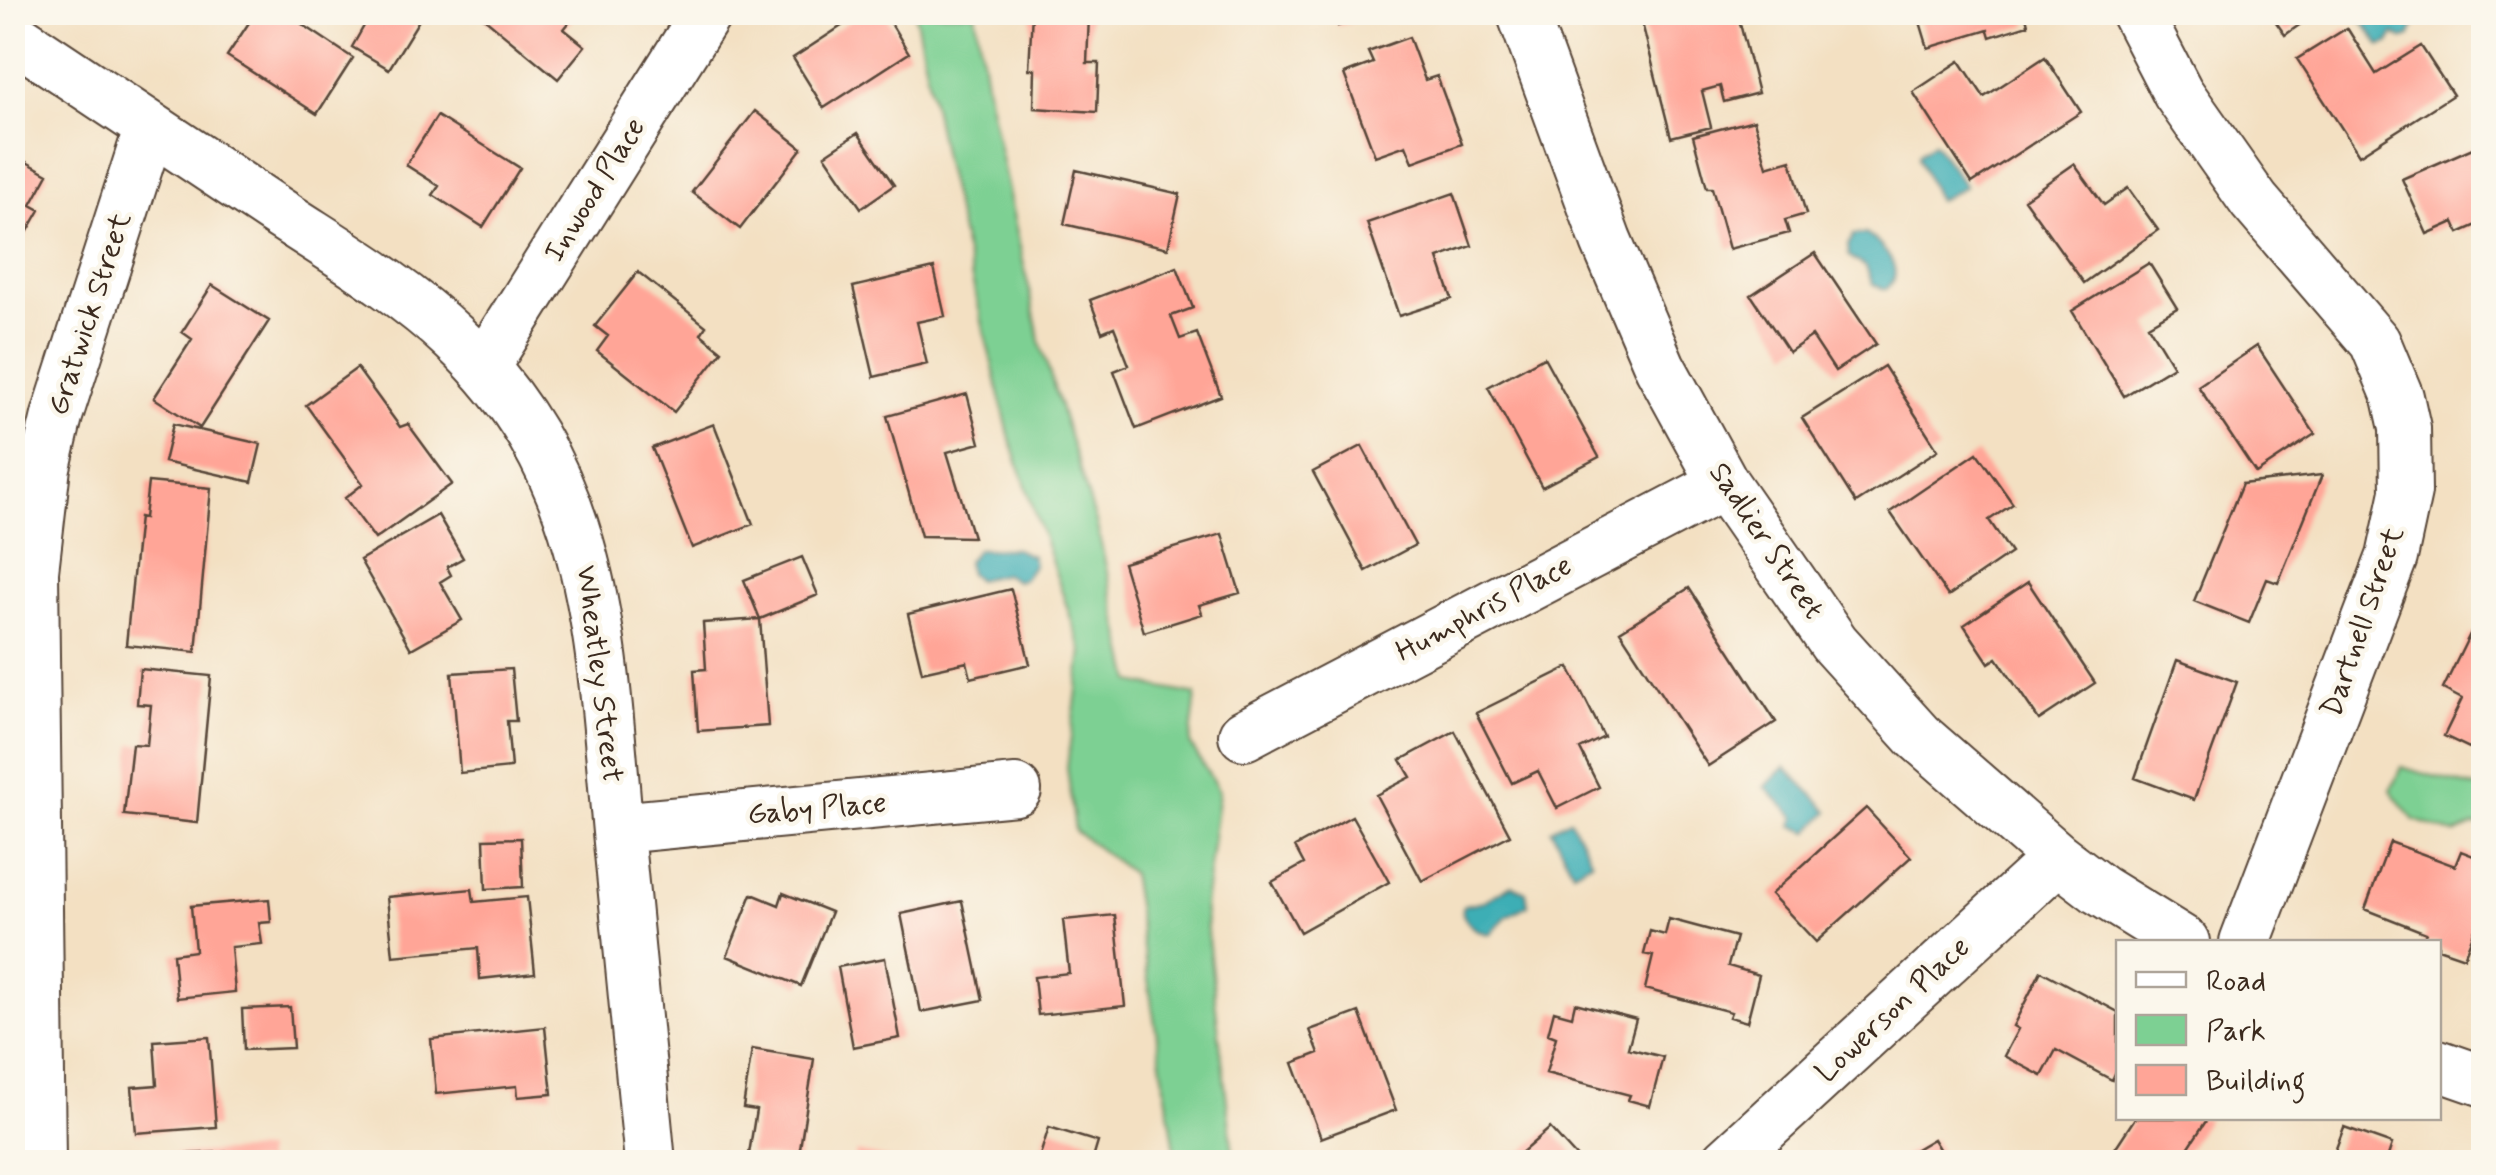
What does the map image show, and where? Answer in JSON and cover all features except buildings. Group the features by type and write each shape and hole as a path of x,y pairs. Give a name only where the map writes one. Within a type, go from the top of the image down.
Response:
{"street":[{"name":"Inwood Place","path":"483,368 708,12"},
{"name":"Sadlier Street","path":"1522,12 1606,242 1660,367 1724,484 1834,643 1918,736 2058,858 2100,890 2181,940"},
{"name":"Dartnell Street","path":"2136,12 2178,93 2254,202 2375,342 2398,397 2405,428 2406,492 2392,556 2246,940"},
{"name":"Wheatley Street","path":"12,35 386,284 453,337 483,368 532,434 552,471 584,553 600,641 650,1162"},
{"name":"Gratwick Street","path":"40,1162 33,571 45,467 57,416 150,127"},
{"name":"Humphris Place","path":"1244,735 1724,484"},
{"name":"Gaby Place","path":"618,828 1016,790"},
{"name":"Lowerson Place","path":"1727,1162 2058,858"},
{"path":"2441,1066 2484,1081"}],"green space":[{"path":"915,13 975,13 989,101 1041,346 1096,522 1132,682 1196,695 1190,744 1219,791 1204,905 1234,1162 1177,1162 1131,873 1075,831 1067,767 1082,651 1010,439 944,162"},
{"path":"2401,767 2483,790 2483,826 2475,825 2455,834 2414,820 2391,790"}],"water":[{"path":"2426,12 2422,21 2416,21 2411,36 2402,39 2394,34 2389,44 2381,46 2361,20 2373,13"},
{"path":"1934,143 1965,186 1938,201 1918,158"},
{"path":"1866,234 1886,252 1894,267 1895,275 1886,289 1873,285 1866,267 1849,256 1848,245 1854,235"},
{"path":"977,549 1015,549 1032,556 1034,565 1024,579 1016,581 1004,574 977,580 969,573 967,561"},
{"path":"1785,767 1829,811 1809,832 1792,826 1795,817 1765,787"},
{"path":"1570,819 1592,861 1573,871 1551,829"},
{"path":"1512,885 1526,892 1528,905 1507,916 1490,934 1467,920 1462,912 1464,905 1484,901"}]}
